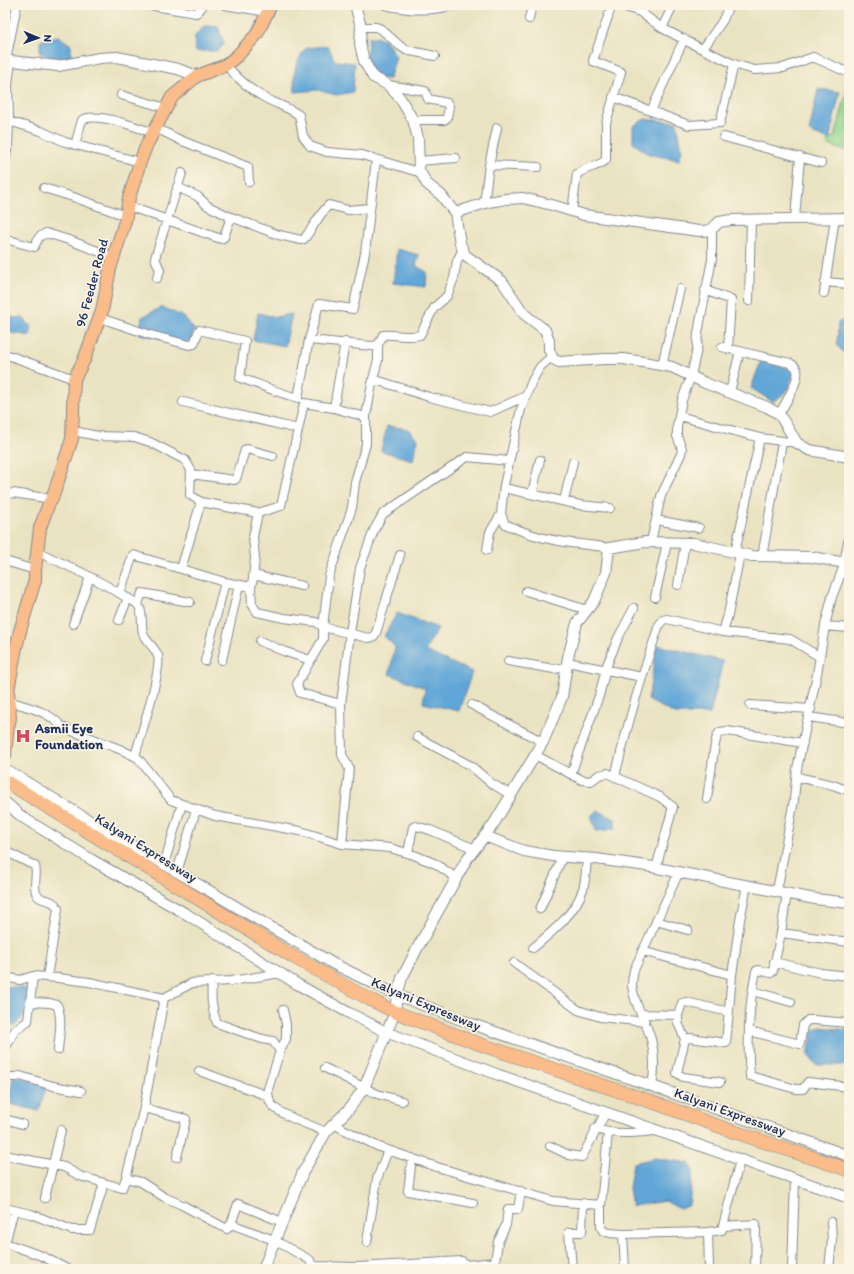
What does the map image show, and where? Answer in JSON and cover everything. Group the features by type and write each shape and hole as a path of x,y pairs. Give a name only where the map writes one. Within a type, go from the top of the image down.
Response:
{"highway":[{"name":"Kalyani Expressway","path":"5,781 295,958 395,1012 482,1045 849,1170"}],"main road":[{"name":"96 Feeder Road","path":"5,756 8,691 20,631 35,580 40,528 69,452 73,431 74,379 84,360 104,305 113,257 140,162 172,97 197,76 226,65 238,55 257,34 269,8"}],"street":[{"path":"5,160 10,121 7,60 17,5"},
{"path":"148,5 196,13 203,5"},
{"path":"225,5 269,8"},
{"path":"354,5 361,27 360,44 364,61 373,77 388,85 425,92 428,99 447,103 449,106 447,118 444,120 413,120"},
{"path":"385,5 408,10 447,7 453,5"},
{"path":"529,19 532,5"},
{"path":"572,211 577,174 581,170 602,164 606,160 606,123 621,72 593,61 612,5"},
{"path":"620,5 640,12 662,28 703,49 734,64 754,70 783,68 813,57 849,73"},
{"path":"662,28 673,5"},
{"path":"703,49 723,20 729,5"},
{"path":"361,27 376,27 381,29 406,50 434,56"},
{"path":"651,111 684,39"},
{"path":"7,60 58,66 100,58 118,57 178,69 197,76"},
{"path":"613,97 689,125 720,123 734,64"},
{"path":"226,65 239,80 265,98 292,110 299,115 303,136 310,146 327,152 362,155 415,171 419,166 456,158"},
{"path":"388,85 400,98 413,120 418,138 419,166 427,184 441,195 454,213 460,243 465,254 502,281 524,314 545,330 549,340 551,357 553,359 559,362 624,359 672,368 767,407 779,414 797,443"},
{"path":"121,95 166,108"},
{"path":"75,145 82,120 91,118 155,130 248,167 249,182"},
{"path":"10,121 41,131 65,142 140,162"},
{"path":"484,204 489,165 497,128"},
{"path":"724,137 821,163"},
{"path":"795,219 800,157"},
{"path":"100,318 151,335 189,345 194,344 199,330 245,341 240,378 279,393 298,398 309,340 319,304 353,309 365,253 376,160"},
{"path":"489,165 538,167"},
{"path":"157,278 160,270 155,258 182,173"},
{"path":"177,187 197,196 208,206 231,217 279,235 301,240 304,239 316,224 329,205 348,210 370,208"},
{"path":"44,188 167,221 221,239 224,237 231,217"},
{"path":"454,213 506,199 523,198 584,215 699,230 712,230"},
{"path":"824,294 835,218"},
{"path":"651,542 661,496 682,449 677,436 677,427 682,400 691,376 697,349 705,290 712,259 712,230 719,222 751,219 849,218"},
{"path":"749,301 751,219"},
{"path":"5,239 34,247 39,237 46,233 113,257"},
{"path":"341,704 300,693 297,684 323,640 323,627 330,576 352,508 355,482 366,444 366,416 378,360 378,345 383,335 394,334 412,337 420,335 434,308 447,296 454,278 457,261 463,249"},
{"path":"826,282 849,284"},
{"path":"662,366 680,289"},
{"path":"705,290 731,300 725,348 790,363 795,366 798,374 791,394 779,414"},
{"path":"309,340 345,342 372,346 378,345"},
{"path":"334,408 345,342"},
{"path":"730,392 740,351"},
{"path":"5,354 74,379"},
{"path":"487,550 490,532 501,514 509,461 521,409 532,380 540,367 551,357"},
{"path":"373,379 429,397 490,412 526,396"},
{"path":"183,402 298,429"},
{"path":"73,431 98,436 134,437 150,442 185,460 191,470 190,495 201,502 258,513 281,506 304,403 334,408 366,416"},
{"path":"679,416 760,438 797,443 809,450 849,457"},
{"path":"723,632 728,615 760,438"},
{"path":"762,557 782,442"},
{"path":"191,474 234,480 236,479 245,450 247,449 273,456"},
{"path":"342,844 349,768 342,755 341,704 360,568 374,530 383,514 467,457 509,461"},
{"path":"532,494 540,460"},
{"path":"564,502 573,462"},
{"path":"504,488 564,502 610,508"},
{"path":"5,495 13,493 52,499"},
{"path":"181,569 201,502"},
{"path":"258,513 253,538 255,558 251,587 252,604 257,612 284,618 316,622 323,627 368,638 373,637 376,634 400,555"},
{"path":"501,514 505,524 522,532 559,541 609,548 645,542 693,543 752,556 812,557 847,564"},
{"path":"656,520 699,528"},
{"path":"777,891 793,807 796,777 811,709 824,626 832,597 847,564 849,542"},
{"path":"655,597 667,543"},
{"path":"678,585 685,543"},
{"path":"263,1269 303,1172 326,1132 349,1109 364,1088 395,1012 397,996 402,978 414,953 467,859 493,825 543,742 562,697 567,665 577,623 594,601 606,573 609,548"},
{"path":"38,552 73,567 120,593 138,604 141,610 142,631 144,637 155,650 159,662 135,756"},
{"path":"120,593 133,555 225,582 251,587"},
{"path":"5,561 35,570"},
{"path":"253,575 302,586"},
{"path":"73,624 90,577"},
{"path":"205,661 225,582"},
{"path":"222,660 239,585"},
{"path":"526,591 588,610"},
{"path":"138,604 142,593 190,602"},
{"path":"119,620 128,598"},
{"path":"570,774 599,696 606,670 618,638 634,608"},
{"path":"615,777 642,677 659,625 663,620 723,632 790,639 820,657"},
{"path":"824,626 849,628"},
{"path":"260,641 310,660"},
{"path":"508,661 554,669 567,665 606,670 642,677"},
{"path":"750,705 811,709"},
{"path":"8,706 39,710 56,721 62,727 135,756 171,800 196,810 215,816 300,831 342,844 390,848 436,864 456,878"},
{"path":"472,706 543,742"},
{"path":"809,717 849,723"},
{"path":"707,799 715,744 717,736 720,732 727,731 803,743"},
{"path":"417,737 471,766 491,783 511,795"},
{"path":"535,755 582,780 591,781 599,775 608,773 660,797 673,807 656,868"},
{"path":"5,769 332,963 397,996 472,1024 849,1156"},
{"path":"796,777 833,785 849,791"},
{"path":"5,802 22,817 188,915 297,984 386,1032 498,1075 849,1198"},
{"path":"164,864 182,804"},
{"path":"177,872 196,810"},
{"path":"408,853 413,827 416,826 430,830 475,849"},
{"path":"485,836 524,851 656,868 787,894 849,903"},
{"path":"5,851 35,866 37,871 35,888 36,893 39,897 53,902 58,909 47,977"},
{"path":"540,909 563,856"},
{"path":"533,948 559,926 571,912 583,890 587,858"},
{"path":"652,1086 655,1070 654,1058 650,1039 634,996 632,984 634,970 679,872"},
{"path":"685,1039 690,1038 726,1043 732,975 747,885"},
{"path":"787,894 781,933 771,973 758,970 756,971 749,1014 748,1054 750,1076 796,1089 803,1089 808,1082 849,1087"},
{"path":"656,921 688,930"},
{"path":"781,933 849,942"},
{"path":"642,951 732,975"},
{"path":"774,962 821,973 849,976"},
{"path":"514,963 578,1010 600,1017 643,1018 678,1015"},
{"path":"5,977 20,980 33,976 89,982 164,998 192,983 231,981 281,973"},
{"path":"5,1049 15,1030 28,1021 33,976"},
{"path":"212,981 211,1002 217,1023 273,1041 280,1051"},
{"path":"753,991 791,1002"},
{"path":"5,1155 64,1167 80,1176 122,1188 126,1178 144,1108 164,998"},
{"path":"30,1002 50,1003 57,1005 60,1019 58,1050"},
{"path":"720,1082 683,1077 677,1073 685,1039 678,1023 678,1015 682,1003 686,1002 729,1012"},
{"path":"283,1010 286,1024 286,1039 280,1051 268,1089 268,1096 271,1103 277,1110 326,1132"},
{"path":"749,1031 800,1044 803,1025 808,1020 849,1023"},
{"path":"325,1068 376,1094 402,1101"},
{"path":"199,1071 268,1096"},
{"path":"5,1077 20,1076 53,1086 81,1092"},
{"path":"144,1108 186,1119 177,1157"},
{"path":"550,1146 569,1155 582,1157 595,1129 606,1112"},
{"path":"5,1119 22,1124"},
{"path":"333,1124 388,1150 437,1167 553,1201 601,1205"},
{"path":"595,1129 608,1133 624,1134 657,1130"},
{"path":"45,1198 61,1130"},
{"path":"608,1133 601,1205 601,1227 603,1231 610,1233 708,1232 722,1230 740,1160"},
{"path":"367,1242 377,1179 388,1150"},
{"path":"412,1158 408,1191 473,1203"},
{"path":"126,1178 141,1182 164,1197 227,1229 231,1224 238,1204 282,1222"},
{"path":"792,1269 795,1179"},
{"path":"5,1208 44,1218 72,1230 90,1230 104,1183"},
{"path":"231,1224 274,1240 310,1260 313,1268 445,1265 462,1261 466,1265 496,1266 498,1242 506,1225 508,1209 518,1208 521,1191"},
{"path":"569,1269 569,1232 582,1232 583,1203"},
{"path":"14,1210 5,1243 42,1256 67,1269"},
{"path":"829,1269 832,1240 831,1222"},
{"path":"723,1226 756,1224 755,1269"},
{"path":"708,1232 710,1269"},
{"path":"623,1234 625,1269"}],"green space":[{"path":"848,86 849,151 827,144 828,138 835,137"}],"water":[{"path":"204,26 218,26 224,44 218,51 195,51 195,36"},
{"path":"58,36 71,45 71,57 58,60 40,53 40,41"},
{"path":"369,37 384,39 389,44 396,57 389,79 381,78 372,72 366,57"},
{"path":"328,46 335,61 355,63 353,92 336,95 318,90 295,92 295,69 306,48"},
{"path":"818,89 840,92 829,140 809,132"},
{"path":"645,119 677,122 682,151 679,160 649,154 633,143 633,126"},
{"path":"397,249 419,255 416,266 427,272 426,287 393,283"},
{"path":"162,307 184,317 194,329 191,340 185,343 139,334 142,317"},
{"path":"258,313 275,317 292,314 285,346 253,340"},
{"path":"5,317 23,318 32,327 30,336 7,332"},
{"path":"849,317 849,358 837,346 838,323"},
{"path":"761,361 796,370 786,392 773,402 751,388"},
{"path":"387,426 408,429 418,439 413,460 381,451"},
{"path":"397,613 438,628 425,651 472,672 459,711 423,703 425,688 389,674 395,647 384,636"},
{"path":"657,645 723,661 710,714 675,714 648,700"},
{"path":"597,810 615,819 615,829 596,831 591,816"},
{"path":"5,986 31,989 30,1008 15,1026 5,1024"},
{"path":"820,1027 849,1030 849,1065 816,1065 808,1055 813,1031"},
{"path":"14,1076 47,1085 39,1111 6,1103"},
{"path":"655,1158 689,1163 693,1171 689,1205 680,1209 665,1201 632,1206 629,1188 633,1163"}],"place":[{"name":"Asmii Eye Foundation","path":"23,736"}]}
